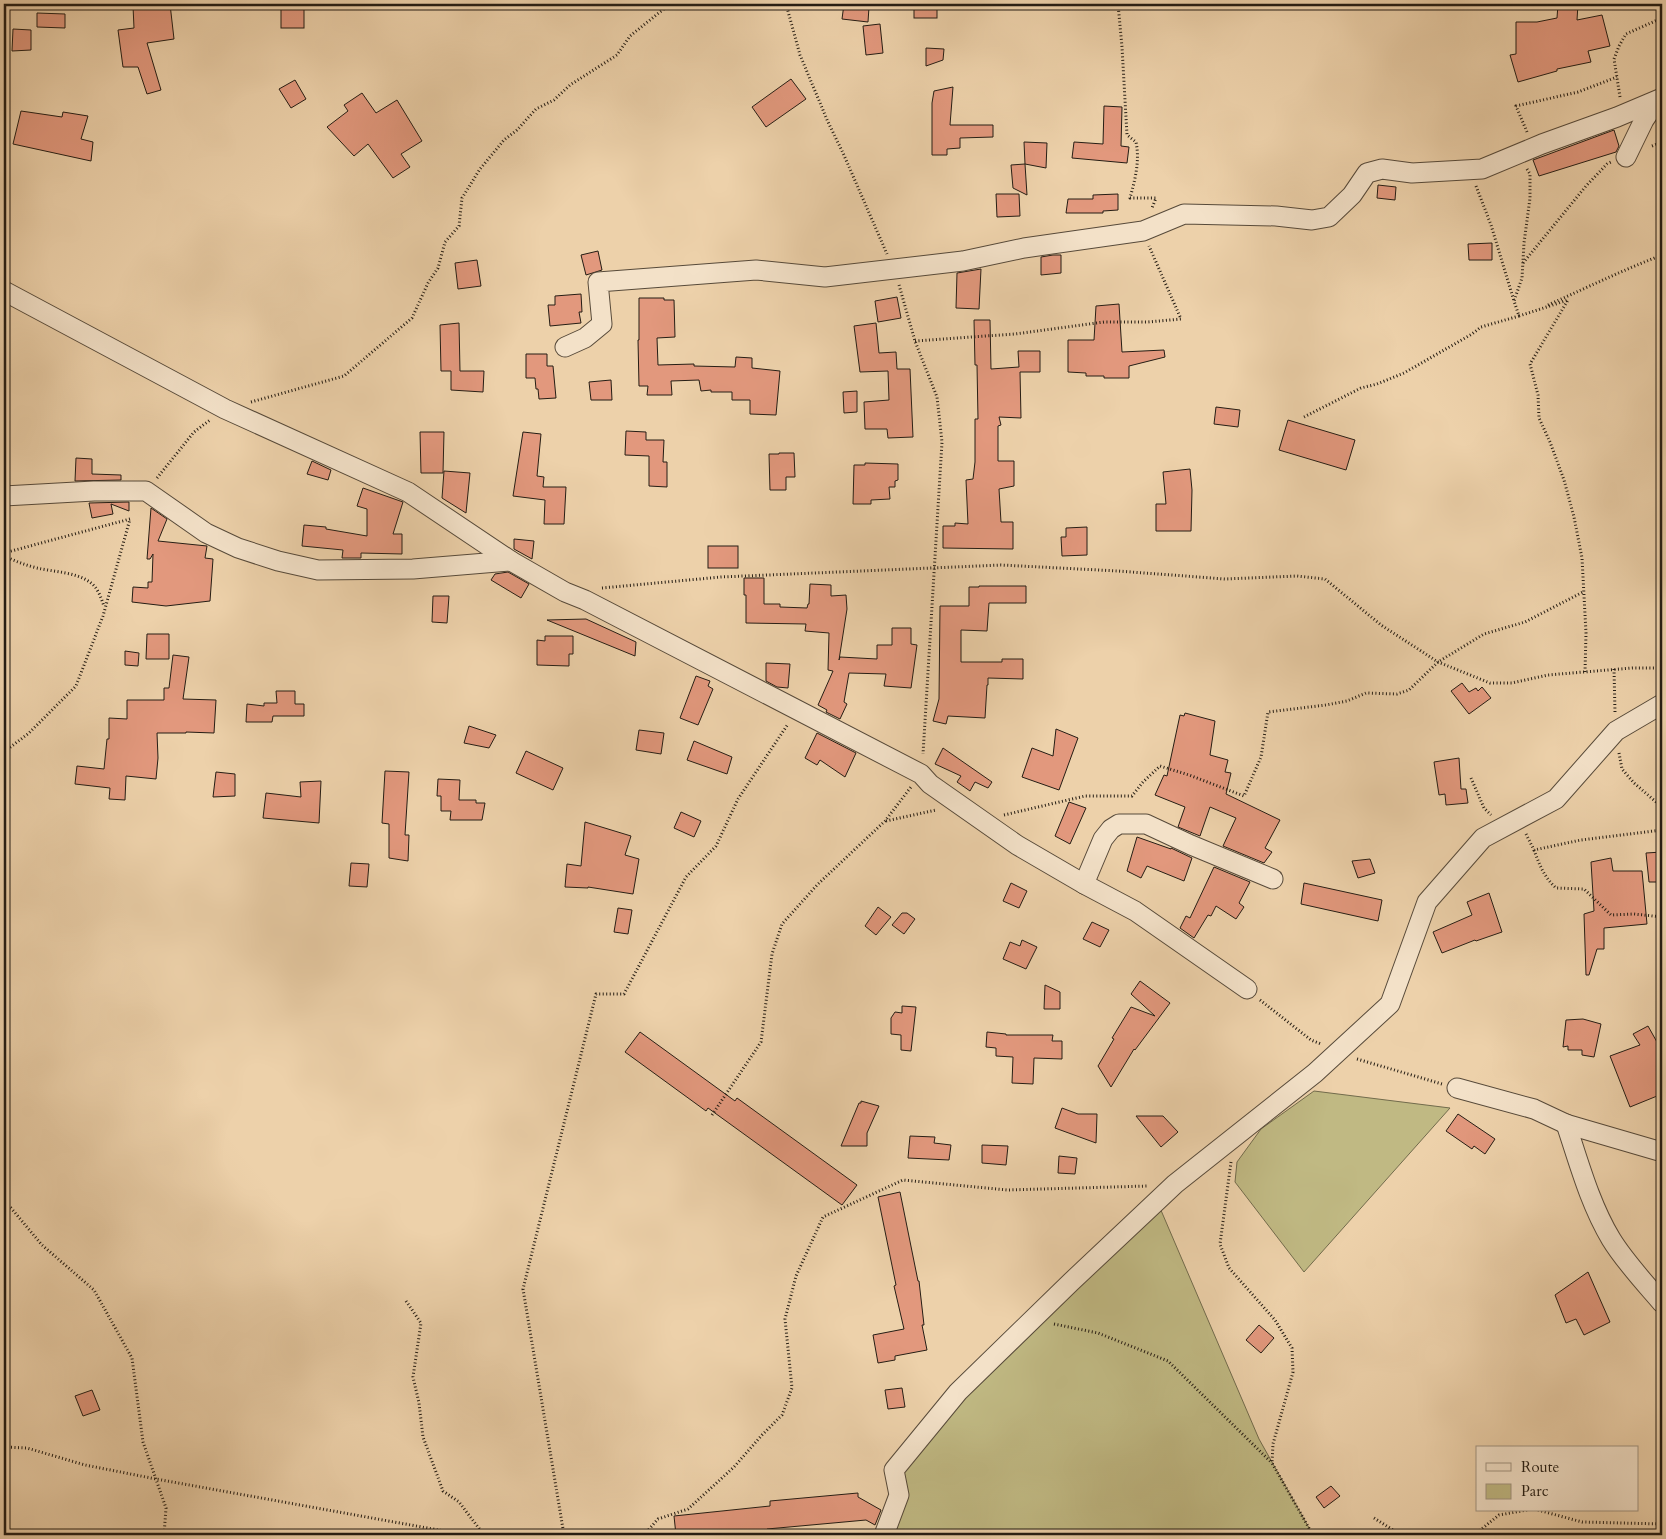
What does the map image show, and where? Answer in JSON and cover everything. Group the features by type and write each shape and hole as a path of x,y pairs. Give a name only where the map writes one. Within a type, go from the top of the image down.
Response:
{"street":[{"path":"565,347 585,338 602,324 598,282 756,270 825,277 963,261 1024,248 1143,231 1184,214 1276,216 1312,220 1329,217 1352,194 1367,173 1382,169 1412,173 1482,169 1660,100"},
{"path":"1626,157 1644,120 1660,100"},
{"path":"4,291 225,409 408,492 511,561 565,592 585,600 921,774 930,784 1017,845 1135,911 1247,989"},
{"path":"4,496 94,491 146,492 206,533 238,548 278,561 318,570 413,569 511,561"},
{"path":"884,1535 899,1495 894,1470 958,1392 1175,1184 1316,1073 1390,1004 1427,902 1483,838 1556,799 1616,731 1662,704"},
{"path":"1084,884 1103,839 1111,829 1119,824 1146,824 1273,879"},
{"path":"1457,1088 1534,1109 1566,1124 1662,1152"},
{"path":"1566,1124 1591,1199 1611,1240 1662,1303"}],"path":[{"path":"146,492 194,432 225,409 344,376 412,318 428,283 438,268 445,242 459,226 462,198 480,169 504,140 517,130 536,110 554,100 570,85 617,55 630,36 670,4"},
{"path":"712,1115 761,1042 772,954 782,924 818,884 885,821 921,774 935,567 942,442 937,397 915,341 894,269 800,55 786,4"},
{"path":"915,341 1015,334 1104,322 1148,322 1181,319 1143,231 1156,198 1130,198 1139,156 1136,142 1127,134 1118,4"},
{"path":"1617,117 1621,112 1622,103 1614,59 1626,34 1662,18"},
{"path":"1514,302 1522,278 1530,198 1530,174 1516,106 1578,92 1617,77"},
{"path":"1523,263 1606,164 1626,157"},
{"path":"1471,170 1491,225 1519,316"},
{"path":"1519,316 1662,255"},
{"path":"1304,417 1361,388 1404,373 1481,327 1568,300 1530,364 1538,395 1538,418 1550,442 1564,480 1582,558 1586,633 1585,672"},
{"path":"4,554 130,519 105,608 76,686 29,733 4,752"},
{"path":"4,554 18,563 83,578 92,584 100,594 105,608"},
{"path":"593,589 721,577 1001,565 1224,579 1297,576 1325,579 1381,625 1438,662 1490,683 1512,683 1548,676 1585,672 1632,668 1662,668"},
{"path":"988,824 1003,815 1085,796 1132,796 1160,766 1244,796 1261,757 1268,712 1347,701 1366,693 1397,694 1409,690 1438,662 1484,634 1525,622 1583,592"},
{"path":"564,1535 523,1288 596,994 624,994 686,877 716,846 738,799 798,710"},
{"path":"1471,778 1484,808 1512,824 1534,850 1541,870 1556,888 1584,889 1612,915 1634,914 1662,917"},
{"path":"885,821 962,806"},
{"path":"1534,850 1581,840 1662,830"},
{"path":"1234,1138 1220,1244 1230,1268 1275,1320 1292,1348 1293,1372 1273,1444 1272,1463"},
{"path":"644,1535 658,1519 688,1509 734,1467 782,1415 792,1388 785,1319 796,1276 823,1217 903,1180 1007,1190 1175,1184"},
{"path":"4,1205 11,1208 42,1245 94,1290 132,1358 143,1442 166,1508 164,1535"},
{"path":"406,1301 421,1323 413,1376 419,1403 423,1437 431,1461 443,1491 459,1502 484,1535"},
{"path":"1033,1319 1098,1333 1168,1361 1272,1463 1313,1535"},
{"path":"4,1447 27,1448 85,1465 466,1535"},
{"path":"1474,1535 1499,1515 1515,1512"},
{"path":"1545,1512 1582,1522 1662,1524"},
{"path":"1374,1518 1401,1535"}],"green space":[{"path":"1314,1091 1450,1108 1304,1272 1235,1182 1237,1162 1261,1129"},
{"path":"1157,1201 1259,1439 1313,1535 884,1535 894,1470"}],"building":[{"path":"134,4 170,4 174,39 147,43 161,90 147,94 138,67 123,67 118,30 134,28"},
{"path":"844,4 869,7 868,22 842,19"},
{"path":"914,4 937,4 937,18 914,18"},
{"path":"1558,4 1578,4 1577,20 1602,15 1610,46 1588,51 1591,62 1557,69 1557,71 1518,82 1510,55 1516,54 1516,22 1537,22 1557,18"},
{"path":"281,8 304,8 304,28 281,28"},
{"path":"37,13 65,14 65,28 37,27"},
{"path":"880,24 883,53 866,55 863,26"},
{"path":"13,29 31,30 31,50 12,51"},
{"path":"926,48 944,49 943,60 926,66"},
{"path":"791,79 806,99 766,127 752,107"},
{"path":"295,80 306,99 291,108 279,89"},
{"path":"953,87 950,125 993,125 993,137 960,138 960,148 947,149 947,155 932,155 932,103 934,91"},
{"path":"362,93 376,113 397,100 422,141 401,154 410,167 393,178 368,144 354,156 327,127 348,111 344,105"},
{"path":"1104,106 1122,107 1121,146 1129,147 1127,163 1072,158 1074,142 1103,144"},
{"path":"21,111 62,117 63,112 88,116 81,139 93,142 91,161 13,144"},
{"path":"1614,130 1619,146 1616,152 1539,176 1533,160"},
{"path":"1024,142 1047,143 1046,168 1025,164"},
{"path":"1025,164 1027,195 1013,188 1011,165"},
{"path":"1378,185 1396,187 1395,200 1377,198"},
{"path":"996,194 1019,194 1020,216 997,217"},
{"path":"1118,194 1118,210 1103,211 1103,213 1066,213 1068,199 1093,199 1093,195"},
{"path":"1492,243 1492,260 1469,260 1468,244"},
{"path":"598,251 602,270 586,275 581,255"},
{"path":"1061,255 1061,273 1041,275 1041,257"},
{"path":"477,260 481,286 458,289 455,263"},
{"path":"981,269 979,309 956,308 957,273"},
{"path":"581,294 582,312 579,312 581,323 550,326 548,305 555,305 555,296"},
{"path":"897,297 901,318 878,322 875,301"},
{"path":"639,298 674,300 675,337 657,338 658,365 694,364 694,366 735,367 736,357 752,358 752,368 780,371 776,415 750,414 750,400 732,400 732,392 701,391 699,380 671,381 672,395 647,395 648,386 639,386"},
{"path":"1119,304 1122,352 1164,350 1165,357 1129,366 1129,378 1104,378 1104,376 1086,376 1086,373 1068,372 1068,340 1094,340 1096,306"},
{"path":"974,320 990,320 991,369 1019,367 1018,351 1040,351 1040,372 1020,372 1021,418 999,417 1001,425 998,426 998,461 1014,461 1014,486 999,489 1001,522 1013,522 1013,549 943,548 943,526 955,526 955,523 968,524 966,480 973,479 975,419 978,419"},
{"path":"459,323 460,371 484,371 483,392 451,390 451,371 441,371 440,325"},
{"path":"876,323 879,353 896,352 897,369 910,369 913,437 888,438 887,429 865,429 864,402 889,400 888,371 860,372 854,326"},
{"path":"526,354 547,354 547,366 553,366 556,398 539,399 535,378 526,378"},
{"path":"611,380 612,400 591,400 589,382"},
{"path":"857,391 857,412 844,413 843,392"},
{"path":"1216,407 1240,410 1238,427 1214,424"},
{"path":"1288,420 1355,440 1346,470 1279,450"},
{"path":"626,431 646,432 646,440 664,440 663,462 667,462 667,487 649,486 649,456 625,455"},
{"path":"420,432 444,432 443,473 421,473"},
{"path":"523,432 541,434 537,476 544,477 543,487 566,487 564,524 544,524 545,500 513,496"},
{"path":"794,453 795,477 786,477 786,490 770,490 769,454"},
{"path":"76,458 92,459 92,474 121,475 121,480 75,481"},
{"path":"312,461 331,470 328,480 307,474"},
{"path":"865,463 898,464 898,480 895,481 895,487 889,487 890,499 871,500 871,504 853,504 854,465 865,465"},
{"path":"1190,469 1192,490 1191,531 1156,531 1156,504 1166,504 1163,472"},
{"path":"444,471 470,473 466,513 442,498"},
{"path":"363,488 403,502 393,534 402,534 402,554 361,553 361,558 342,558 343,550 302,546 304,525 326,527 326,529 367,536 367,509 357,506"},
{"path":"129,502 129,511 111,504 113,514 92,518 89,503"},
{"path":"151,508 167,519 158,541 207,546 205,558 213,559 210,601 166,606 132,602 133,587 148,588 148,582 152,582 153,554 150,559 147,559"},
{"path":"1087,527 1087,555 1062,556 1061,537 1066,537 1066,528"},
{"path":"514,539 534,541 532,559 514,549"},
{"path":"708,546 738,546 738,568 708,568"},
{"path":"508,572 529,584 521,598 491,580 495,574"},
{"path":"744,578 764,578 764,604 780,604 780,607 807,608 810,584 831,585 831,596 846,595 847,609 839,660 840,657 877,659 877,645 892,645 892,628 911,628 911,644 917,645 911,688 884,686 886,674 849,673 844,702 847,704 840,719 826,712 827,710 818,705 833,671 828,670 829,633 805,631 806,624 746,623"},
{"path":"1026,586 1026,603 989,603 987,631 961,630 961,662 1002,662 1002,659 1023,659 1023,679 988,678 985,718 948,716 946,724 933,721 939,699 940,606 969,606 969,587"},
{"path":"433,596 449,596 447,623 432,622"},
{"path":"586,619 636,642 635,656 547,620"},
{"path":"147,634 169,634 169,659 146,659"},
{"path":"545,636 573,636 573,654 569,654 569,666 537,665 537,640 545,641"},
{"path":"125,651 139,653 138,666 125,665"},
{"path":"173,655 189,657 183,699 216,700 214,733 157,733 158,758 156,779 126,776 125,800 109,799 110,788 75,784 77,766 104,769 107,739 109,739 109,718 127,719 127,700 164,700 164,688 169,688"},
{"path":"766,663 790,664 788,688 777,687 766,681"},
{"path":"696,676 710,681 708,686 713,689 698,725 680,718"},
{"path":"1462,683 1469,692 1476,688 1478,691 1482,687 1491,698 1469,714 1451,691"},
{"path":"276,691 295,691 295,704 304,704 304,716 273,716 272,722 246,722 247,704 264,706 264,703 277,703"},
{"path":"1185,713 1215,721 1210,755 1228,760 1225,772 1231,773 1226,794 1280,820 1265,848 1272,852 1264,863 1223,846 1236,818 1210,807 1200,836 1178,827 1185,807 1155,795 1164,775 1167,776 1180,715 1184,716"},
{"path":"469,726 496,735 489,748 464,743"},
{"path":"1056,729 1078,738 1059,790 1022,777 1032,748 1053,756"},
{"path":"639,730 664,733 661,754 636,750"},
{"path":"817,733 856,753 845,777 820,760 817,765 805,758"},
{"path":"694,741 732,757 727,774 687,760"},
{"path":"943,748 992,782 988,788 975,782 970,791 957,782 961,776 935,764"},
{"path":"526,751 563,768 553,790 516,773"},
{"path":"1459,758 1461,789 1466,789 1468,803 1446,805 1445,794 1439,795 1434,762"},
{"path":"385,771 409,772 405,835 409,835 408,861 389,858 389,824 382,823"},
{"path":"216,772 235,774 235,796 213,797"},
{"path":"438,779 460,780 459,800 476,800 476,803 485,803 482,820 450,820 451,811 441,811 441,796 437,796"},
{"path":"321,781 319,823 263,818 266,793 301,797 300,782"},
{"path":"1069,802 1086,808 1070,844 1055,836"},
{"path":"681,812 701,821 694,837 674,828"},
{"path":"585,822 631,836 625,855 639,859 633,894 588,887 565,887 567,864 581,866"},
{"path":"1137,837 1171,848 1192,858 1184,881 1147,866 1141,878 1127,871"},
{"path":"1662,852 1662,882 1649,882 1646,853"},
{"path":"1611,858 1613,871 1642,871 1647,924 1604,928 1604,949 1597,949 1589,975 1586,975 1584,914 1594,911 1591,862"},
{"path":"1370,859 1375,873 1358,878 1352,861"},
{"path":"351,863 369,864 367,887 349,886"},
{"path":"1214,867 1250,882 1239,903 1244,907 1236,919 1216,906 1211,916 1208,915 1194,938 1180,928 1186,916 1190,918"},
{"path":"1011,883 1027,891 1019,908 1003,901"},
{"path":"1304,883 1382,900 1378,921 1301,904"},
{"path":"1489,893 1502,932 1442,953 1433,932 1472,915 1467,902"},
{"path":"878,907 891,917 876,935 865,926"},
{"path":"618,908 632,910 628,934 614,932"},
{"path":"902,913 907,913 915,919 904,934 892,925"},
{"path":"1092,922 1109,930 1100,947 1083,939"},
{"path":"1022,940 1037,947 1026,969 1003,959 1010,942 1020,946"},
{"path":"1140,981 1170,1003 1134,1049 1111,1087 1098,1066 1131,1007 1155,1016 1131,994"},
{"path":"1045,985 1060,992 1060,1009 1044,1009"},
{"path":"902,1006 916,1007 911,1051 901,1050 901,1035 891,1034 891,1018 895,1012 902,1013"},
{"path":"1583,1019 1601,1024 1594,1057 1582,1055 1582,1050 1568,1050 1568,1046 1563,1047 1566,1020"},
{"path":"1648,1026 1662,1051 1662,1056 1657,1059 1662,1071 1662,1094 1630,1107 1610,1056 1640,1045 1633,1034"},
{"path":"640,1032 735,1101 737,1098 857,1185 842,1205 708,1108 706,1111 625,1052"},
{"path":"987,1032 1006,1035 1053,1035 1052,1041 1062,1041 1062,1059 1034,1058 1033,1084 1012,1083 1013,1057 996,1056 996,1048 986,1047"},
{"path":"861,1101 879,1106 867,1133 867,1146 841,1146 859,1103"},
{"path":"1062,1108 1078,1114 1097,1114 1096,1143 1055,1128"},
{"path":"1458,1114 1495,1139 1485,1154 1474,1146 1472,1149 1446,1131"},
{"path":"1136,1116 1163,1116 1178,1132 1161,1147"},
{"path":"910,1136 935,1137 934,1143 951,1145 949,1160 908,1158"},
{"path":"982,1145 1008,1146 1006,1165 982,1163"},
{"path":"1059,1156 1077,1158 1075,1174 1058,1173"},
{"path":"900,1192 919,1281 924,1325 922,1325 927,1350 895,1356 895,1360 878,1363 873,1335 904,1329 894,1286 896,1285 878,1197"},
{"path":"1588,1272 1610,1322 1584,1335 1576,1319 1566,1323 1555,1295"},
{"path":"1259,1325 1274,1338 1261,1353 1246,1340"},
{"path":"902,1388 905,1407 888,1409 885,1390"},
{"path":"92,1390 100,1410 83,1416 75,1396"},
{"path":"1331,1486 1340,1496 1324,1508 1316,1497"},
{"path":"858,1493 858,1497 881,1510 875,1525 866,1520 767,1529 768,1531 731,1535 676,1535 674,1516 770,1506 770,1501"}]}
